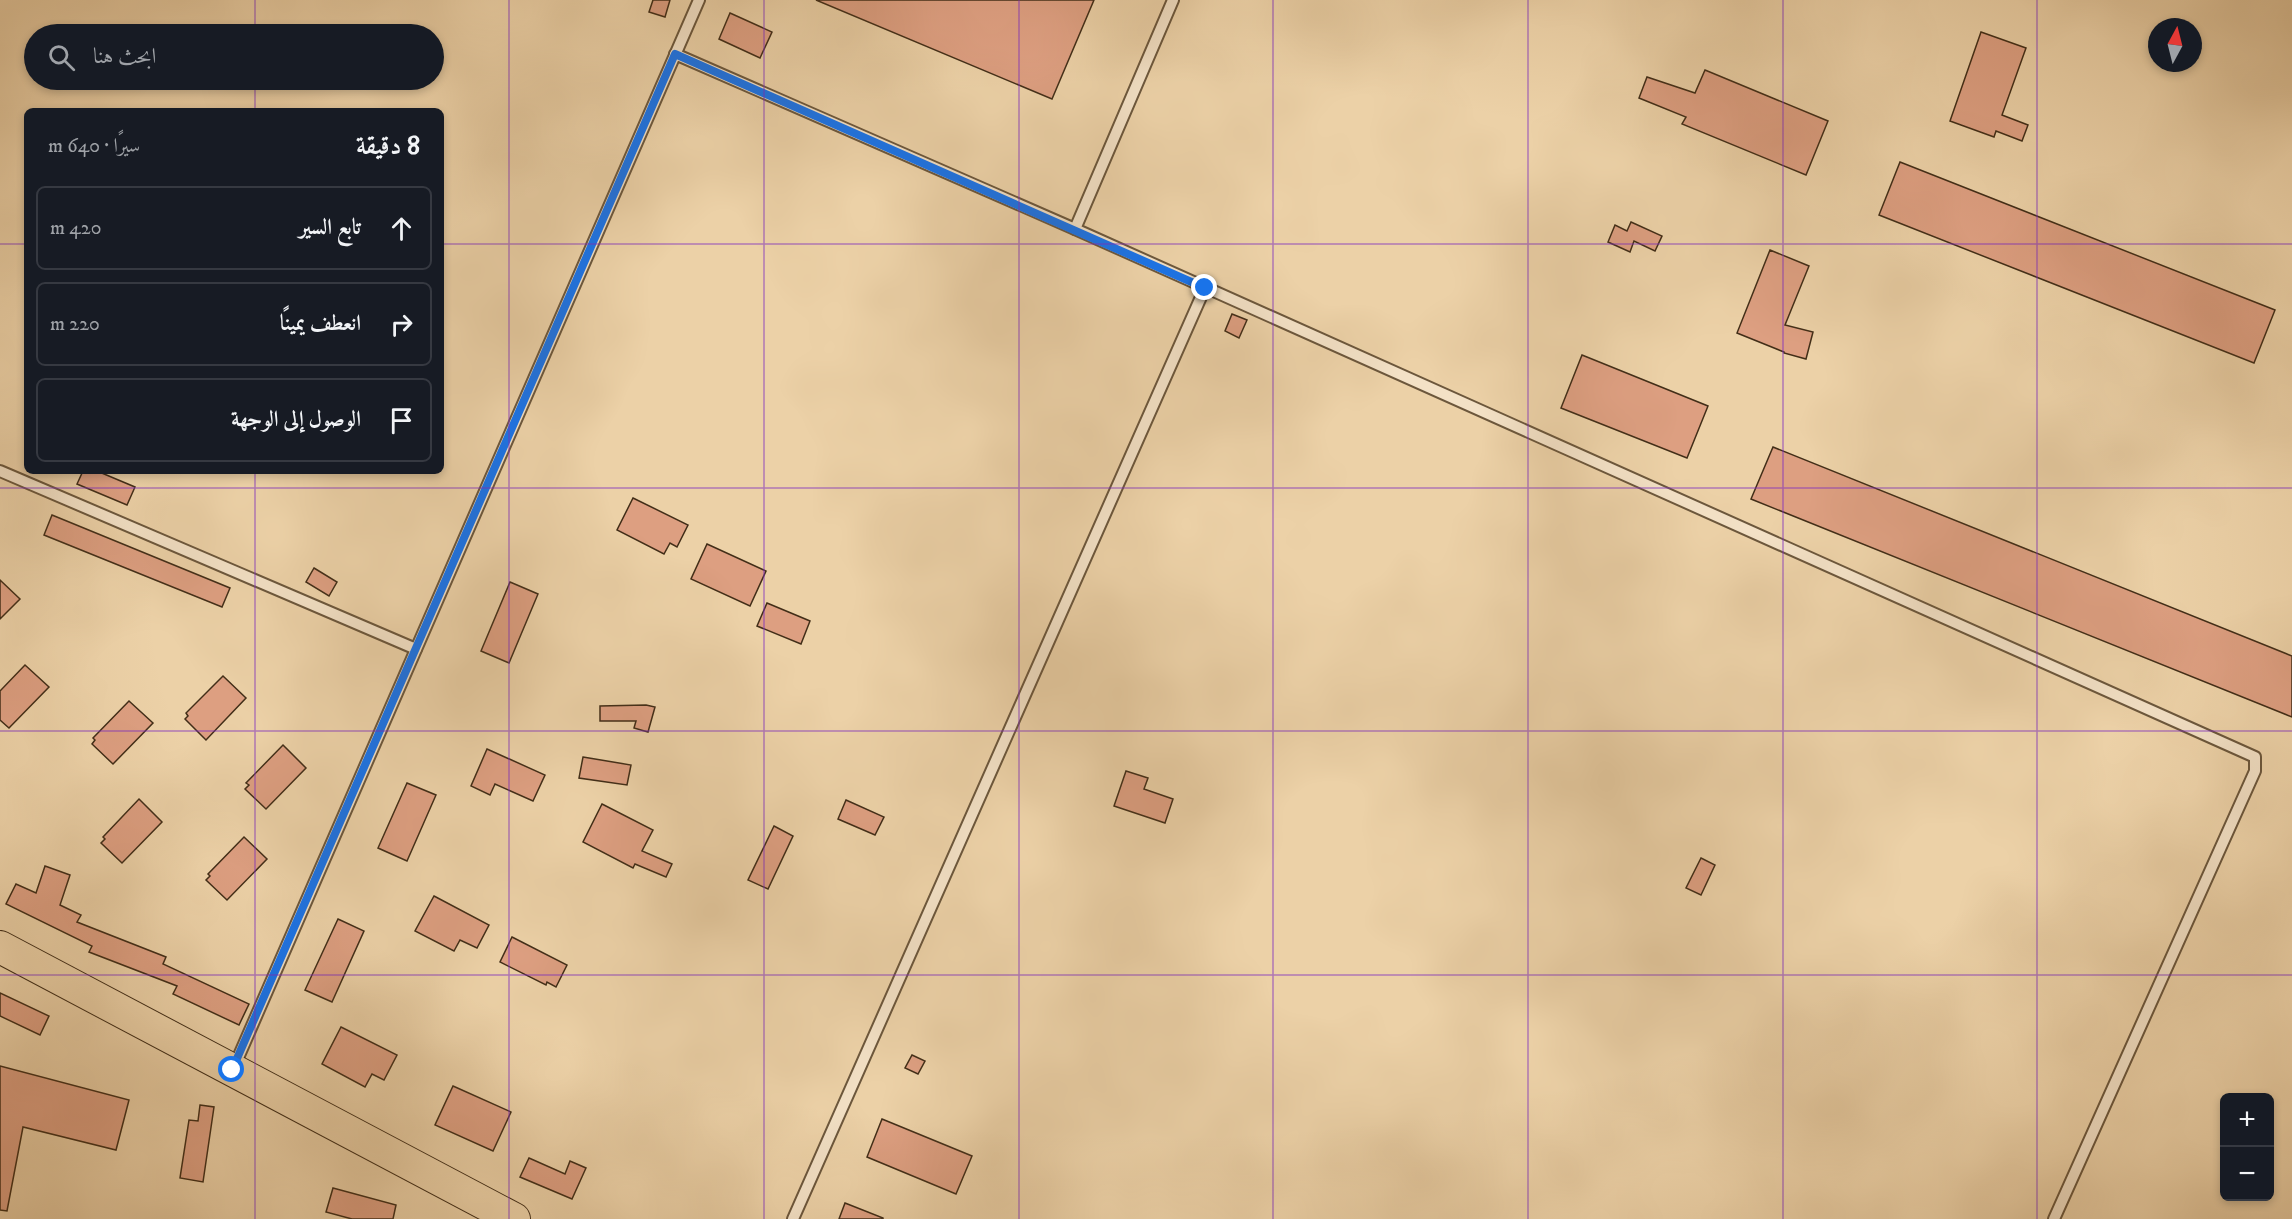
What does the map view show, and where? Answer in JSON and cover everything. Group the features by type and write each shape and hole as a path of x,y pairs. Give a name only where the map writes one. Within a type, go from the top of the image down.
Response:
{"main road":[{"path":"0,947 514,1219"}],"lane":[{"path":"232,1070 699,0"},
{"path":"1075,229 1173,0"},
{"path":"675,54 1075,229 2255,757 2255,771 2054,1219"},
{"path":"793,1219 1205,288"},
{"path":"0,471 416,649"}],"building":[{"path":"653,0 670,0 665,17 649,12"},
{"path":"816,0 1094,0 1052,99"},
{"path":"730,13 772,32 760,58 719,39"},
{"path":"1981,32 2026,48 2002,115 2028,125 2022,141 1996,131 1994,137 1950,121"},
{"path":"1705,70 1828,121 1806,175 1682,124 1686,117 1639,98 1647,77 1695,93"},
{"path":"1900,162 2275,310 2254,363 1879,215"},
{"path":"1631,222 1662,236 1655,251 1634,241 1630,252 1608,242 1615,225 1627,231"},
{"path":"1770,250 1809,266 1785,325 1813,332 1806,359 1784,353 1737,333"},
{"path":"1232,314 1247,320 1239,338 1225,331"},
{"path":"1582,355 1708,406 1687,458 1561,408"},
{"path":"1773,447 2292,656 2292,717 1751,499"},
{"path":"82,474 104,474 135,487 127,505 77,484"},
{"path":"633,498 688,525 677,547 670,543 664,554 617,530"},
{"path":"52,515 230,588 222,607 44,535"},
{"path":"707,544 766,571 750,606 691,579"},
{"path":"314,568 337,582 329,596 306,582"},
{"path":"0,580 20,599 0,619"},
{"path":"510,582 538,594 509,663 481,651"},
{"path":"767,603 810,621 801,644 757,626"},
{"path":"25,665 49,687 9,728 0,720 0,691"},
{"path":"223,676 246,698 206,740 185,719 188,716 186,713"},
{"path":"129,701 153,723 113,764 92,744 95,740 93,738"},
{"path":"646,705 655,707 648,732 634,728 636,721 600,721 600,706"},
{"path":"283,745 306,768 266,809 245,789 249,785 246,783"},
{"path":"487,749 545,775 533,801 495,784 490,795 471,786"},
{"path":"583,757 631,765 627,785 579,778"},
{"path":"1126,771 1148,778 1144,789 1173,799 1165,823 1114,806"},
{"path":"407,783 436,795 407,861 378,848"},
{"path":"139,799 162,822 122,863 101,843 105,839 103,837"},
{"path":"846,800 884,817 875,835 838,819"},
{"path":"602,804 653,830 642,851 672,864 666,877 635,864 633,868 583,842"},
{"path":"774,826 793,836 768,889 748,880"},
{"path":"244,837 267,859 227,900 206,880 210,876 208,874"},
{"path":"1701,858 1715,865 1701,895 1686,888"},
{"path":"45,866 70,875 60,905 81,915 77,922 166,957 163,964 249,1004 239,1025 173,994 177,986 89,952 92,946 6,904 16,884 36,893"},
{"path":"434,896 489,925 477,948 460,940 454,951 415,931"},
{"path":"338,919 364,931 332,1002 305,990"},
{"path":"512,937 567,965 556,987 547,982 546,985 500,962"},
{"path":"0,993 49,1016 40,1035 0,1016"},
{"path":"341,1027 397,1055 384,1080 372,1074 365,1087 322,1064"},
{"path":"912,1055 925,1061 918,1074 905,1068"},
{"path":"0,1066 129,1100 116,1150 23,1127 7,1211 0,1210"},
{"path":"453,1086 511,1112 493,1151 435,1125"},
{"path":"200,1105 214,1107 203,1182 180,1178 189,1120 198,1121"},
{"path":"882,1119 972,1156 956,1194 867,1157"},
{"path":"529,1158 565,1174 570,1161 586,1168 572,1199 520,1177"},
{"path":"333,1188 396,1205 393,1219 352,1219 326,1212"},
{"path":"845,1203 883,1218 883,1219 839,1219"}],"route":[{"path":"232,1070 675,54 1205,288"}]}
